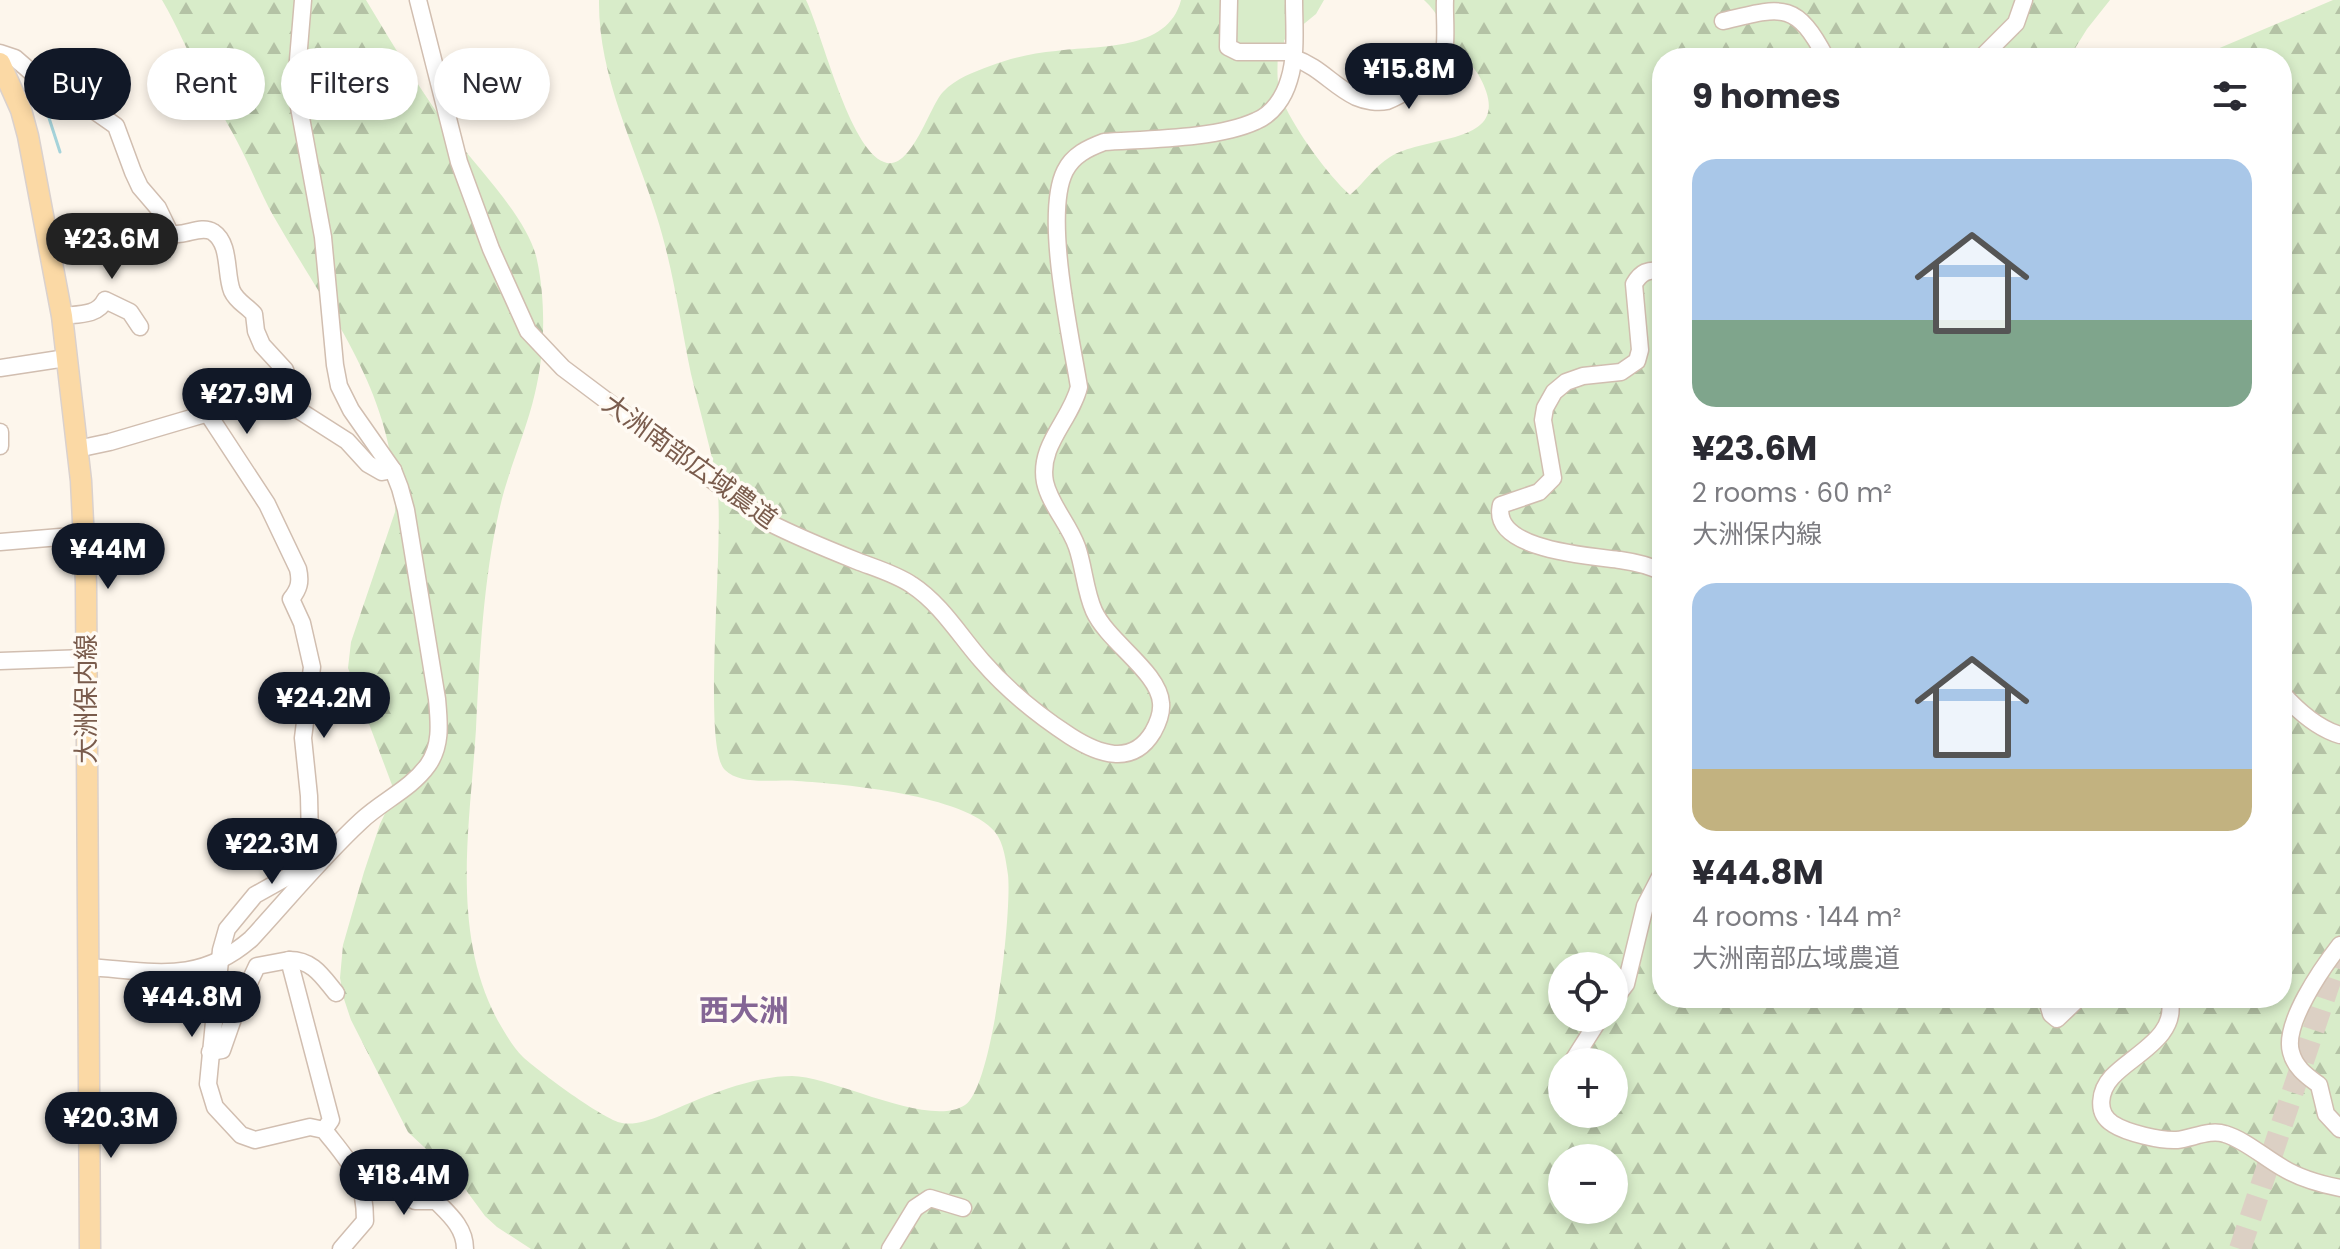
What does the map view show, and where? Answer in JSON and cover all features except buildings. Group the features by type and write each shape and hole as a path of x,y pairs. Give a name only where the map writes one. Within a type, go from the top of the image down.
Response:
{"main road":[{"name":"大洲保内線","path":"0,63 21,110 28,136 62,316 84,535 90,1249"}],"street":[{"path":"88,967 179,971 203,969 220,962 251,939 346,835 414,781 429,764 436,749 440,729 437,699 406,510 393,470 351,410 339,386 335,365 323,237 299,107 297,72 303,0"},
{"name":"大洲南部広域農道","path":"418,0 459,162 475,208 517,312 540,346 563,368 768,522 911,585 950,622 985,664 1041,716 1093,749 1111,754 1129,753 1147,743 1159,723 1161,702 1154,681 1105,629 1094,610 1078,549 1045,480 1045,461 1050,444 1075,404 1079,387 1057,239 1059,191 1065,171 1087,148 1104,142 1209,133 1258,121 1277,105 1289,81 1294,0"},
{"path":"1229,0 1228,47 1238,52 1293,55 1353,96 1385,101 1425,79 1439,67 1444,50 1445,0"},
{"path":"1991,48 2016,23 2024,0"},
{"path":"1723,21 1778,10 1791,13 1802,20 1820,48"},
{"path":"0,53 15,58 46,85 62,83 116,126 140,187 158,208 170,233 179,236 205,229 221,241 231,288 237,301 254,314 262,345 285,370 300,411 347,441 368,464 382,472 393,470"},
{"path":"1652,269 1639,276 1634,284 1640,350 1637,361 1621,372 1583,376 1566,382 1554,392 1545,408 1543,420 1553,478 1539,492 1501,505 1499,515 1501,522 1513,533 1534,544 1578,556 1622,560 1652,569"},
{"path":"62,316 93,312 102,307 105,300 130,312 140,327"},
{"path":"0,368 66,358"},
{"path":"77,449 205,414 267,504 298,569 298,590 291,599 302,623 312,667 303,738 310,840 303,857 289,876 255,895 227,929 221,950 208,1084 211,1097 231,1128 241,1135 255,1140 310,1127 324,1130 358,1173 365,1205 365,1221 341,1249"},
{"path":"0,432 0,446"},
{"path":"0,542 84,535"},
{"path":"0,661 86,658"},
{"path":"2292,704 2327,731 2340,735"},
{"path":"1628,976 1645,906 1652,892"},
{"path":"2340,945 2320,974 2289,1036 2291,1054 2300,1071 2319,1085 2326,1114 2340,1129"},
{"path":"289,960 331,1120 324,1130"},
{"path":"210,1052 222,1050 257,966 303,960 336,993"},
{"path":"2049,1008 2057,1019 2069,1008"},
{"path":"2171,1008 2166,1027 2144,1053 2114,1075 2103,1088 2101,1106 2112,1124 2148,1136 2175,1140 2216,1132 2228,1134 2285,1170 2310,1181 2340,1188"},
{"path":"358,1173 390,1181 415,1201 436,1201 455,1220 465,1240 465,1249"},
{"path":"890,1249 915,1208 930,1198 963,1208"}],"green space":[{"path":"162,0 366,0 395,48 281,48 281,120 418,120 418,83 434,107 434,120 443,120 502,196 524,229 537,260 542,293 541,361 531,407 494,534 481,645 468,840 468,915 473,951 483,987 498,1021 516,1049 542,1073 587,1104 622,1123 639,1123 728,1088 792,1076 810,1078 905,1106 949,1111 965,1105 975,1091 992,1034 1007,924 1008,875 1003,847 995,832 980,819 932,800 844,785 749,780 725,770 718,753 715,721 719,541 716,476 662,234 604,55 599,0 806,0 859,136 871,153 884,162 894,163 911,148 943,92 959,79 984,68 1031,55 1110,46 1147,37 1162,29 1174,17 1181,0 1324,0 1316,14 1278,45 1279,88 1283,102 1304,139 1350,195 1390,157 1464,134 1479,126 1487,114 1488,98 1478,74 1424,0 2110,0 2075,48 1652,48 1652,1008 2292,1008 2292,48 2220,48 2333,0 2340,0 2340,1249 531,1249 485,1216 457,1178 408,1132 351,1020 344,999 340,978 343,945 364,872 389,805 392,785 348,668 351,642 395,512 393,470 385,430 356,357 270,209 225,120 265,120 265,48 186,48"},
{"path":"1233,0 1285,0 1284,43 1234,43"}],"waterway":[{"path":"50,120 60,152"}],"tunnel":[{"path":"2240,1249 2340,951"}],"district":[{"name":"西大洲","path":"744,1010"}]}
